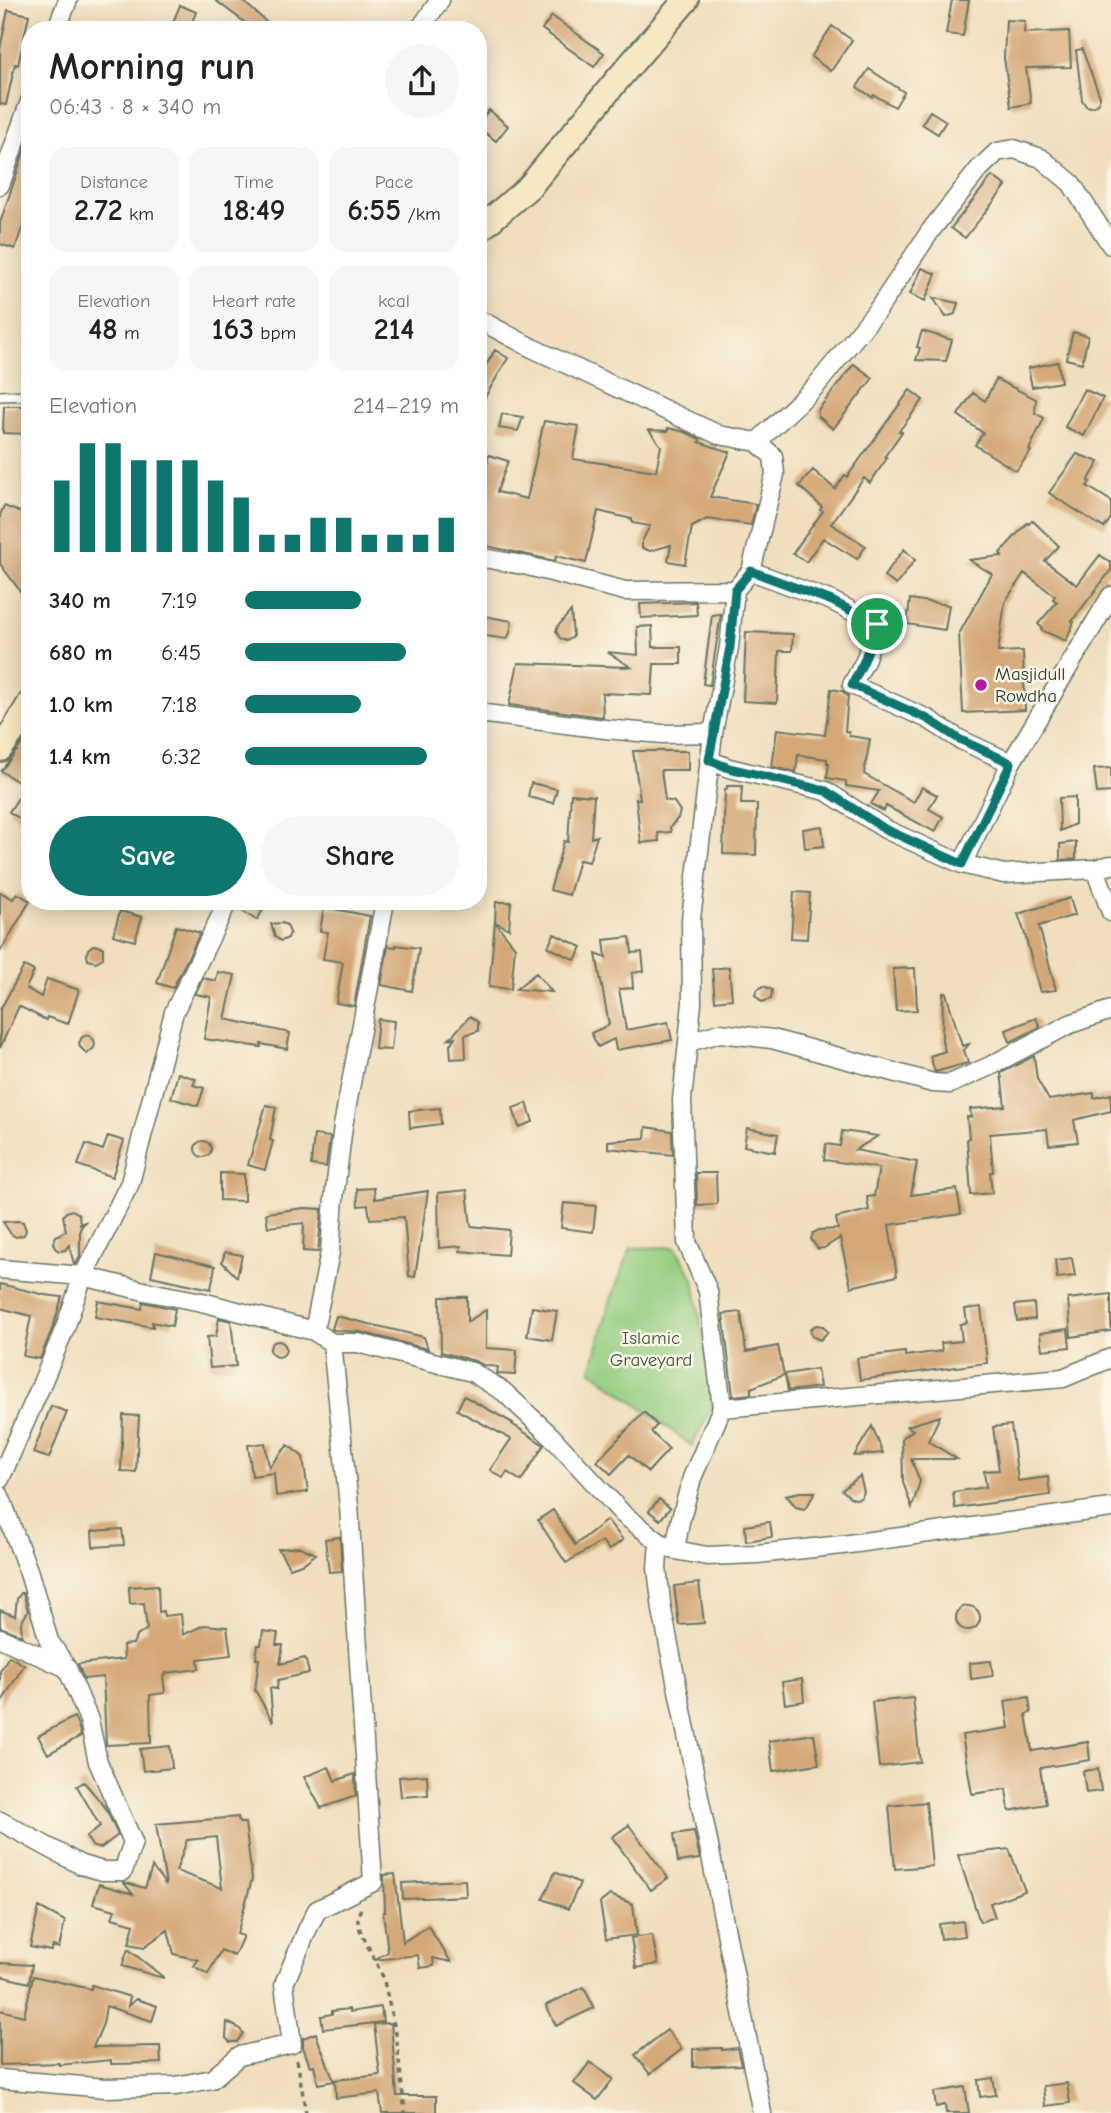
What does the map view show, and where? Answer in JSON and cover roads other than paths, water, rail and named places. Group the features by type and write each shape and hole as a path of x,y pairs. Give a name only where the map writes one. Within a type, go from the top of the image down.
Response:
{"street":[{"path":"60,21 68,0"},
{"path":"425,21 440,0"},
{"path":"487,223 530,186 687,0"},
{"path":"0,184 21,126"},
{"path":"757,442 815,387 879,308 931,230 979,169 997,152 1014,149 1041,158 1051,166 1071,183 1111,245"},
{"path":"487,324 532,348 719,435 757,442 773,456 775,474 751,571 735,590 730,647 709,760 691,919 692,1003 682,1100 687,1242 708,1291 722,1408 657,1568 662,1610 762,2113"},
{"path":"487,559 528,566 625,591 735,590"},
{"path":"751,571 832,601 877,624 852,685 928,719 959,739 1011,763"},
{"path":"962,864 1011,763 1111,596"},
{"path":"487,714 662,734 713,733"},
{"path":"0,749 21,718"},
{"path":"709,760 729,768 826,791 885,829 962,864 1004,873 1103,867 1111,912"},
{"path":"0,1479 45,1376 83,1276 130,1183 174,1012 224,910"},
{"path":"314,1331 330,1252 344,1126 383,910"},
{"path":"689,1042 720,1033 772,1039 920,1080 950,1084 1070,1024 1111,1010"},
{"path":"0,1269 83,1276 202,1302 314,1331 332,1343 358,1343 472,1373 504,1392 551,1436 623,1514 667,1546 707,1556 842,1545 1111,1508"},
{"path":"0,2079 106,2088 176,2086 212,2079 239,2056 292,2044 284,1984 317,1910 373,1882 349,1506 332,1343"},
{"path":"722,1408 1063,1378 1111,1358"},
{"path":"0,1496 29,1573 49,1641 67,1668 89,1720 98,1762 133,1842 123,1871 103,1871 81,1865 0,1821"},
{"path":"0,1638 67,1668"}],"lane":[{"path":"0,396 21,396"}],"place":[{"name":"Masjidull Rowdha","path":"981,685"}],"park label":[{"name":"Islamic Graveyard","path":"651,1349"}]}
